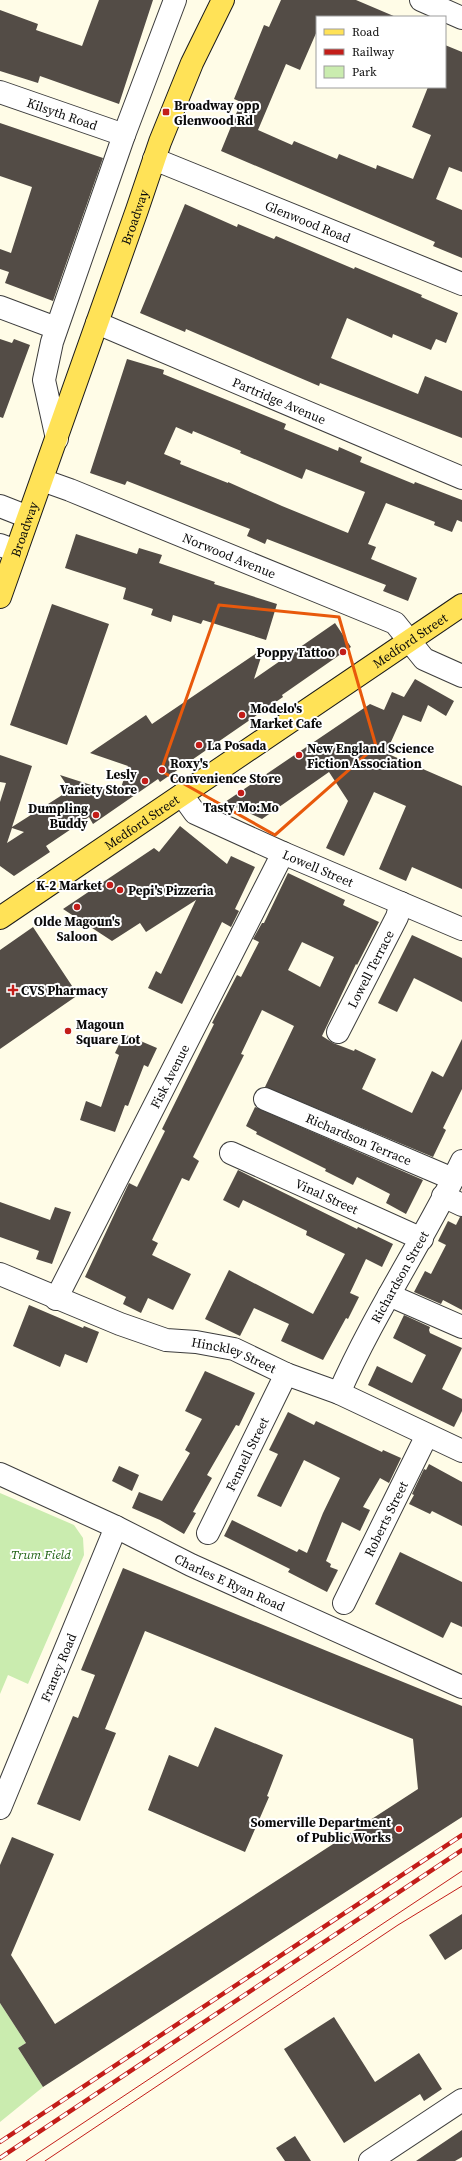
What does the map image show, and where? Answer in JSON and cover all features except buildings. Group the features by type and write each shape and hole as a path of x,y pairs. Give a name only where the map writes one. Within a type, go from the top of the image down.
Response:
{"main road":[{"name":"Broadway","path":"0,597 8,548 28,517 154,160 192,63 223,0"},
{"name":"Medford Street","path":"0,918 462,605"}],"street":[{"path":"57,438 44,380 56,328 124,135 175,0"},
{"path":"421,0 462,18"},
{"name":"Kilsyth Road","path":"0,92 124,135"},
{"name":"Glenwood Road","path":"154,160 462,284"},
{"path":"0,307 56,328"},
{"name":"Partridge Avenue","path":"97,323 462,478"},
{"name":"Norwood Avenue","path":"42,480 70,490 395,623 424,659 462,676"},
{"path":"0,506 28,517"},
{"name":"Lowell Street","path":"182,795 195,813 282,853 462,929"},
{"name":"Fisk Avenue","path":"56,1299 282,853"},
{"name":"Lowell Terrace","path":"338,1032 397,916 401,903"},
{"name":"Richardson Terrace","path":"265,1099 455,1185"},
{"name":"Vinal Street","path":"231,1153 422,1239"},
{"name":"Richardson Street","path":"339,1393 389,1295 455,1185"},
{"name":"Hinckley Street","path":"0,1274 56,1299 166,1340 196,1342 234,1349 286,1374 339,1393 462,1450"},
{"path":"389,1295 462,1327"},
{"name":"Fennell Street","path":"208,1533 286,1374"},
{"name":"Roberts Street","path":"344,1603 427,1435"},
{"name":"Charles E Ryan Road","path":"0,1474 116,1527 191,1565 462,1687"},
{"name":"Franey Road","path":"0,1808 116,1527"},
{"path":"370,2161 462,2100"}],"highlighted area":[{"path":"219,605 339,617 376,746 275,835 161,771"}],"green space":[{"name":"Trum Field","path":"0,1493 74,1525 83,1538 84,1555 28,1684 8,1675 0,1694"},
{"path":"0,2003 26,2043 18,2048 43,2087 0,2122"}],"tram line":[{"path":"26,2161 462,1871"},
{"path":"45,2161 398,1925 462,1886"}],"railway":[{"path":"0,2142 462,1835"},
{"path":"0,2158 462,1850"}],"place":[{"name":"Broadway opp Glenwood Rd","path":"166,112"},
{"name":"Poppy Tattoo","path":"343,652"},
{"name":"Modelo's Market Cafe","path":"242,715"},
{"name":"La Posada","path":"199,745"},
{"name":"New England Science Fiction Association","path":"299,755"},
{"name":"Roxy's Convenience Store","path":"162,770"},
{"name":"Lesly Variety Store","path":"145,781"},
{"name":"Tasty Mo:Mo","path":"241,793"},
{"name":"Dumpling Buddy","path":"96,815"},
{"name":"K-2 Market","path":"110,885"},
{"name":"Pepi's Pizzeria","path":"120,890"},
{"name":"Olde Magoun's Saloon","path":"77,907"},
{"name":"CVS Pharmacy","path":"13,990"},
{"name":"Magoun Square Lot","path":"68,1031"},
{"name":"Somerville Department of Public Works","path":"399,1829"}]}
